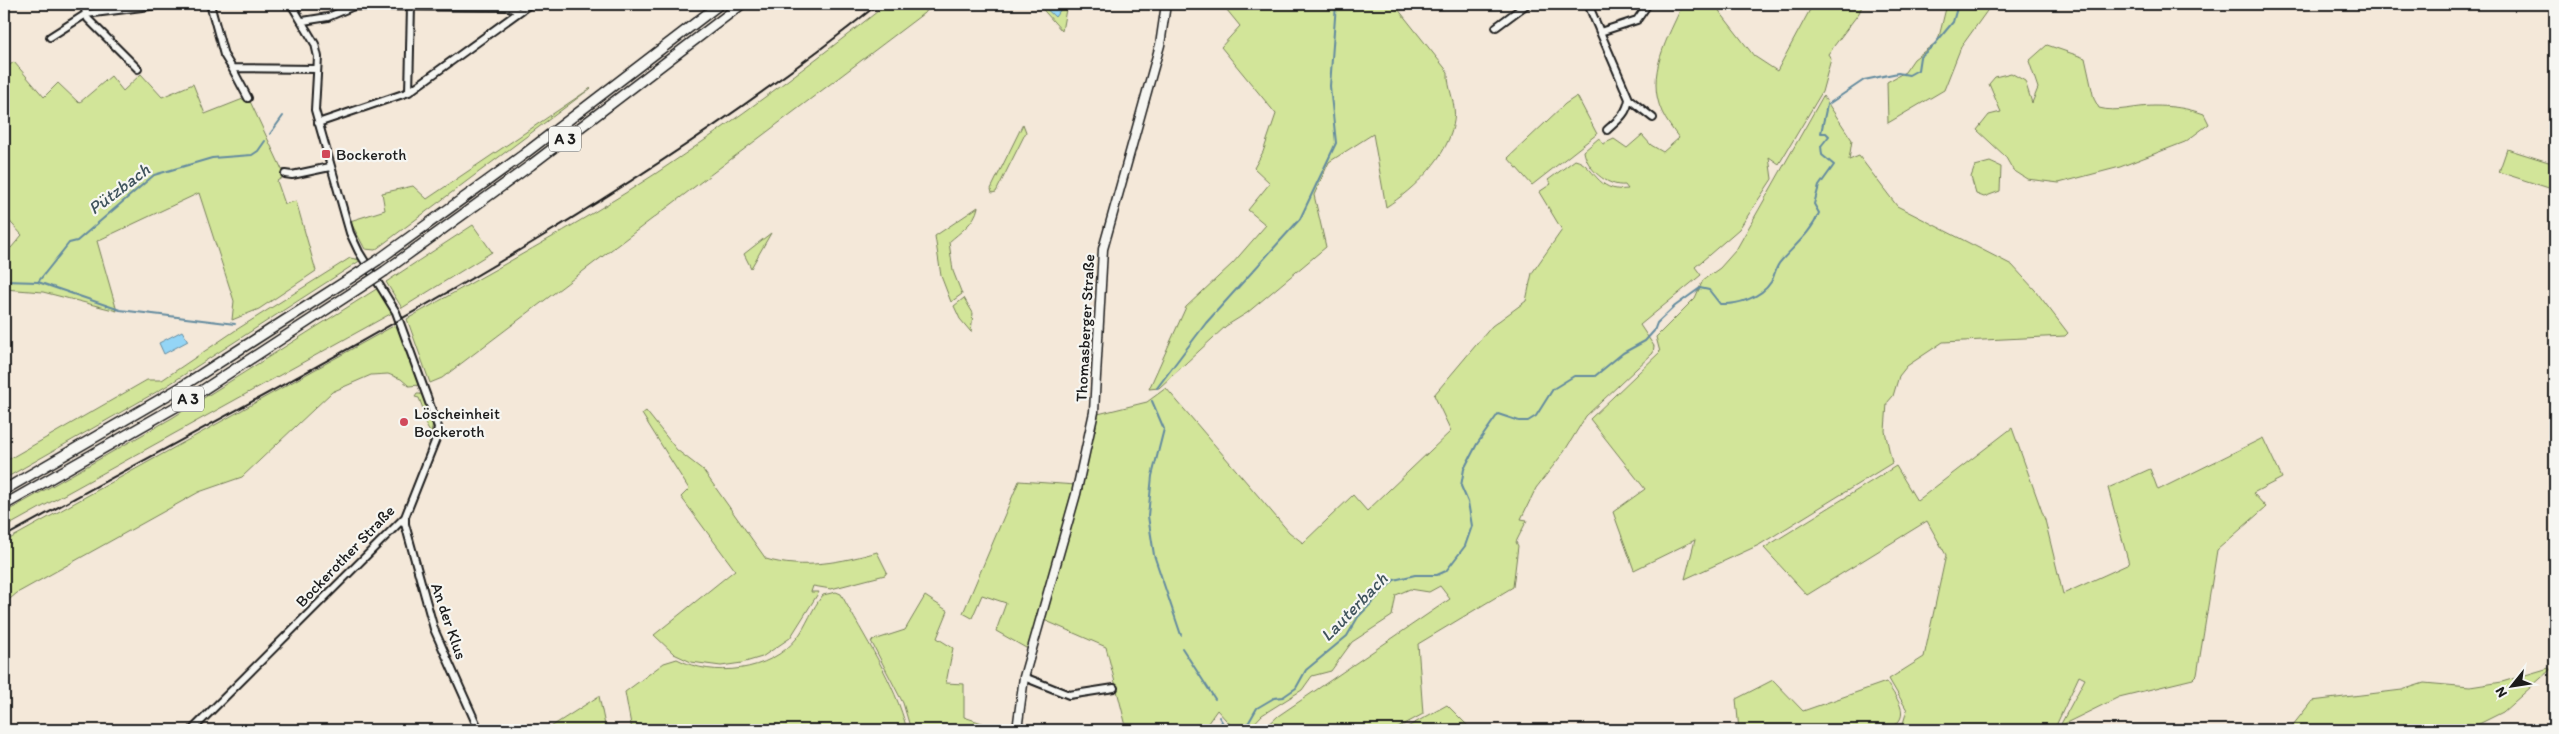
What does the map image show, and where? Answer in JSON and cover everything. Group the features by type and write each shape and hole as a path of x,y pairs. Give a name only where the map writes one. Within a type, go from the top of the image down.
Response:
{"highway":[{"name":"A 3","path":"4,490 178,389 378,260 523,155 720,4"},
{"name":"A 3","path":"4,505 186,400 385,271 509,181 742,4"}],"main road":[{"name":"Thomasberger Straße","path":"1017,730 1024,677 1076,494 1094,412 1103,249 1160,45 1166,4"}],"street":[{"path":"84,4 88,19 138,70"},
{"path":"50,36 86,14 166,4"},
{"path":"210,4 224,55 248,98"},
{"name":"Bockerother Straße","path":"192,730 405,518 436,439 438,427 396,312 350,234 318,123 314,95 318,57 315,44 303,20 291,4"},
{"path":"318,123 409,92 520,8 530,4"},
{"path":"1496,28 1527,4"},
{"path":"1588,4 1629,99 1653,118"},
{"path":"1600,32 1631,23 1642,15 1648,4"},
{"path":"303,20 328,17 355,5 520,8"},
{"path":"409,92 411,6"},
{"path":"232,68 317,69"},
{"path":"1607,130 1622,117 1629,99"},
{"path":"285,174 292,175 330,167"},
{"name":"An der Klus","path":"405,518 434,629 479,730"},
{"path":"1024,677 1069,695 1114,688"}],"green space":[{"path":"887,4 936,4 442,378 430,383 407,319 564,230 655,174 773,91"},
{"path":"1038,4 1067,4 1062,31"},
{"path":"1222,4 1394,4 1448,72 1455,115 1454,121 1451,134 1438,159 1419,181 1386,207 1373,134 1329,162 1314,195 1326,247 1247,313 1226,326 1159,388 1149,389 1186,307 1233,263 1266,225 1248,210 1270,183 1254,168 1263,152 1276,114 1221,47 1240,26"},
{"path":"1683,4 1717,4 1720,12 1754,56 1777,71 1813,4 1863,4 1859,13 1828,54 1831,59 1822,92 1779,164 1769,157 1772,179 1739,229 1695,267 1701,275 1640,325 1654,346 1653,353 1586,416 1564,452 1536,488 1521,519 1527,520 1516,542 1518,546 1513,587 1418,644 1423,714 1394,730 1263,730 1278,716 1450,599 1440,586 1429,592 1410,589 1396,595 1392,616 1352,642 1331,671 1312,676 1302,690 1262,715 1248,730 1235,730 1217,710 1203,730 1127,730 1106,647 1044,620 1081,488 1098,414 1147,402 1166,388 1289,532 1303,543 1353,495 1367,511 1451,431 1434,395 1492,326 1526,301 1532,273 1562,230 1539,192 1551,184 1548,180 1575,160 1588,167 1602,183 1609,187 1628,189 1625,185 1611,183 1598,175 1589,164 1584,151 1599,138 1603,144 1614,139 1627,148 1642,135 1651,145 1663,152 1679,138 1662,112 1657,98 1656,84 1660,56"},
{"path":"1947,4 1992,4 1961,47 1944,90 1888,123 1887,82 1905,72 1914,59 1938,41"},
{"path":"2047,45 2085,58 2094,99 2099,108 2119,110 2147,106 2167,106 2204,114 2209,124 2185,142 2120,167 2059,183 2027,179 2013,170 2005,156 1977,130 1989,115 2001,112 1989,84 1995,77 2011,73 2025,81 2032,103 2038,88 2029,61"},
{"path":"14,62 44,97 58,83 79,103 111,76 123,91 141,74 162,97 193,84 205,114 248,97 285,176 277,181 285,204 296,201 316,271 259,309 232,320 234,301 199,193 97,241 117,311 43,292 4,289 4,249 11,248 22,235 4,215 4,69"},
{"path":"591,88 375,250 365,249 350,221 385,210 382,193 413,186 427,199"},
{"path":"1577,96 1597,134 1532,185 1508,158 1565,104"},
{"path":"1823,96 1852,140 1849,160 1859,156 1897,206 2012,265 2035,290 2068,333 2065,336 1943,342 1907,366 1899,376 1893,396 1887,403 1885,431 1892,463 1759,545 1685,579 1695,540 1634,570 1613,512 1645,489 1590,419 1660,352 1656,337 1695,298 1703,280 1720,268 1736,250"},
{"path":"1023,124 1026,132 996,192 992,193 991,189"},
{"path":"2507,149 2555,164 2555,190 2499,172"},
{"path":"1990,162 2001,167 2000,191 1984,197 1976,194 1971,177 1975,166"},
{"path":"978,207 974,218 949,242 953,271 962,294 951,302 941,276 935,236"},
{"path":"473,225 492,252 402,308 386,282"},
{"path":"771,233 751,268 744,254"},
{"path":"350,258 361,260 165,387 4,479 4,462 147,380 162,380 236,330"},
{"path":"378,288 392,313 4,528 4,513 172,418"},
{"path":"964,298 973,313 971,332 960,319 954,306"},
{"path":"397,324 420,385 409,386 401,379 388,374 371,375 332,392 242,477 199,492 17,593 4,604 4,542"},
{"path":"417,394 424,394 433,422 431,434 424,422 427,419 419,398 415,397"},
{"path":"646,411 677,450 703,470 766,559 793,564 808,564 836,562 877,552 887,572 885,575 831,589 813,586 811,592 819,592 790,638 762,657 742,663 721,666 691,662 674,654 654,635 735,570 681,497 689,489 642,414"},
{"path":"2012,428 2045,520 2063,594 2129,564 2108,488 2150,469 2158,490 2263,438 2282,478 2253,493 2266,507 2217,550 2197,675 2193,679 2119,697 2062,725 2085,679 2079,676 2054,730 1896,730 1902,727 1907,710 1889,679 1924,657 1946,555 1927,521 1807,595 1764,548 1896,466 1917,501"},
{"path":"1019,481 1076,485 1031,646 1026,648 996,631 1006,603 982,595 972,618 963,613"},
{"path":"836,592 841,594 887,677 902,712 907,730 632,730 625,692 664,663 677,659 707,669 724,670 757,665 786,649 804,628 823,595"},
{"path":"925,596 948,611 937,638 953,648 946,683 964,684 964,717 991,726 992,730 911,730 903,703 871,641 905,630"},
{"path":"2549,668 2550,670 2503,712 2467,730 2289,730 2312,701 2402,690 2424,683 2470,687 2502,682"},
{"path":"1773,680 1803,711 1886,682 1899,702 1901,715 1899,721 1884,730 1739,730 1736,699"},
{"path":"599,696 606,730 546,730"},
{"path":"1447,705 1472,730 1402,730"}],"water":[{"path":"1041,4 1064,4 1064,5 1055,17"},
{"path":"182,331 188,341 164,354 159,343"}],"waterway":[{"path":"1157,388 1206,323 1300,219 1336,143 1330,86 1336,4"},
{"name":"Lauterbach","path":"1240,730 1249,722 1257,708 1274,698 1283,697 1296,688 1306,670 1347,636 1358,617 1394,580 1415,575 1437,575 1446,571 1465,546 1472,526 1468,502 1461,486 1464,469 1477,444 1498,414 1519,421 1528,421 1536,416 1553,389 1574,376 1595,376 1623,353 1645,341 1654,331 1657,323 1675,306 1700,288 1709,290 1720,304 1741,302 1767,288 1779,263 1807,233 1819,213 1814,204 1819,186 1834,165 1822,155 1821,146 1829,136 1826,133 1821,133 1827,105 1864,80 1898,73 1909,75 1918,70 1920,57 1934,45 1953,22 1958,4"},
{"name":"Pützbach","path":"270,134 283,116"},
{"name":"Pützbach","path":"4,281 38,282 69,243 77,241 154,175 212,158 252,155 258,151 265,141"},
{"path":"38,282 120,310 235,324"},
{"path":"1152,401 1164,429 1152,476 1148,516 1154,555 1181,635"},
{"path":"1182,648 1215,699"},
{"path":"1219,717 1227,730"}],"railway":[{"path":"4,537 341,353 563,224 671,155 776,82 878,4"}],"place":[{"name":"Bockeroth","path":"326,154"},
{"name":"Löscheinheit Bockeroth","path":"404,422"}]}
